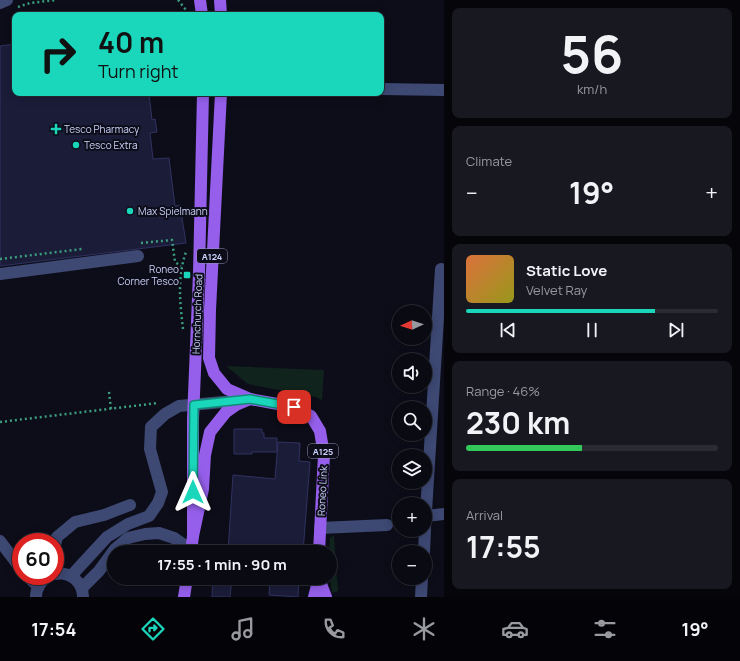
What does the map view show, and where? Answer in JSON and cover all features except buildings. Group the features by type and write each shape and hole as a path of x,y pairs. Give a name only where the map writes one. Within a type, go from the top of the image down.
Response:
{"main road":[{"path":"200,0 202,12"},
{"path":"220,0 221,12"},
{"name":"Hornchurch Road","path":"193,536 194,405 203,96"},
{"name":"Hornchurch Road","path":"221,96 209,358 214,373 227,389 250,399"},
{"path":"192,545 203,489 205,455 210,432 226,412 236,405 250,399"},
{"name":"Roneo Link","path":"250,399 294,407 310,416 320,431 324,455 319,545"},
{"path":"185,597 186,585"},
{"path":"314,597 317,585"},
{"path":"321,585 326,597"}],"street":[{"path":"0,3 11,4"},
{"path":"384,89 444,90"},
{"path":"0,274 138,256"},
{"path":"427,497 441,269"},
{"path":"72,576 107,536 128,524 149,516 158,503 162,492 150,449 151,427 171,410 179,406 250,399"},
{"path":"62,533 74,522 104,515 130,505"},
{"path":"432,521 444,514"},
{"path":"320,528 387,525"},
{"path":"120,545 128,538 144,534 159,533 174,538 183,545"},
{"path":"0,541 12,557"},
{"path":"64,575 72,576 78,581 83,592 107,560"},
{"path":"421,597 422,585"}],"path":[{"path":"11,4 56,0"},
{"path":"178,0 186,12"},
{"path":"172,240 175,262 181,266"},
{"path":"0,259 84,248"},
{"path":"109,392 111,409"},
{"path":"0,422 111,409 164,401"}],"green space":[{"path":"226,366 324,370 322,400 316,397 248,384"},
{"path":"334,535 335,545 330,545 330,538"},
{"path":"337,577 338,591 332,593 331,585 337,585"}],"place":[{"name":"Tesco Pharmacy","path":"56,129"},
{"name":"Tesco Extra","path":"76,145"},
{"name":"Max Spielmann","path":"130,211"},
{"name":"Roneo Corner Tesco","path":"187,275"}],"route":[{"path":"193,492 194,405 250,399 294,407"}]}
